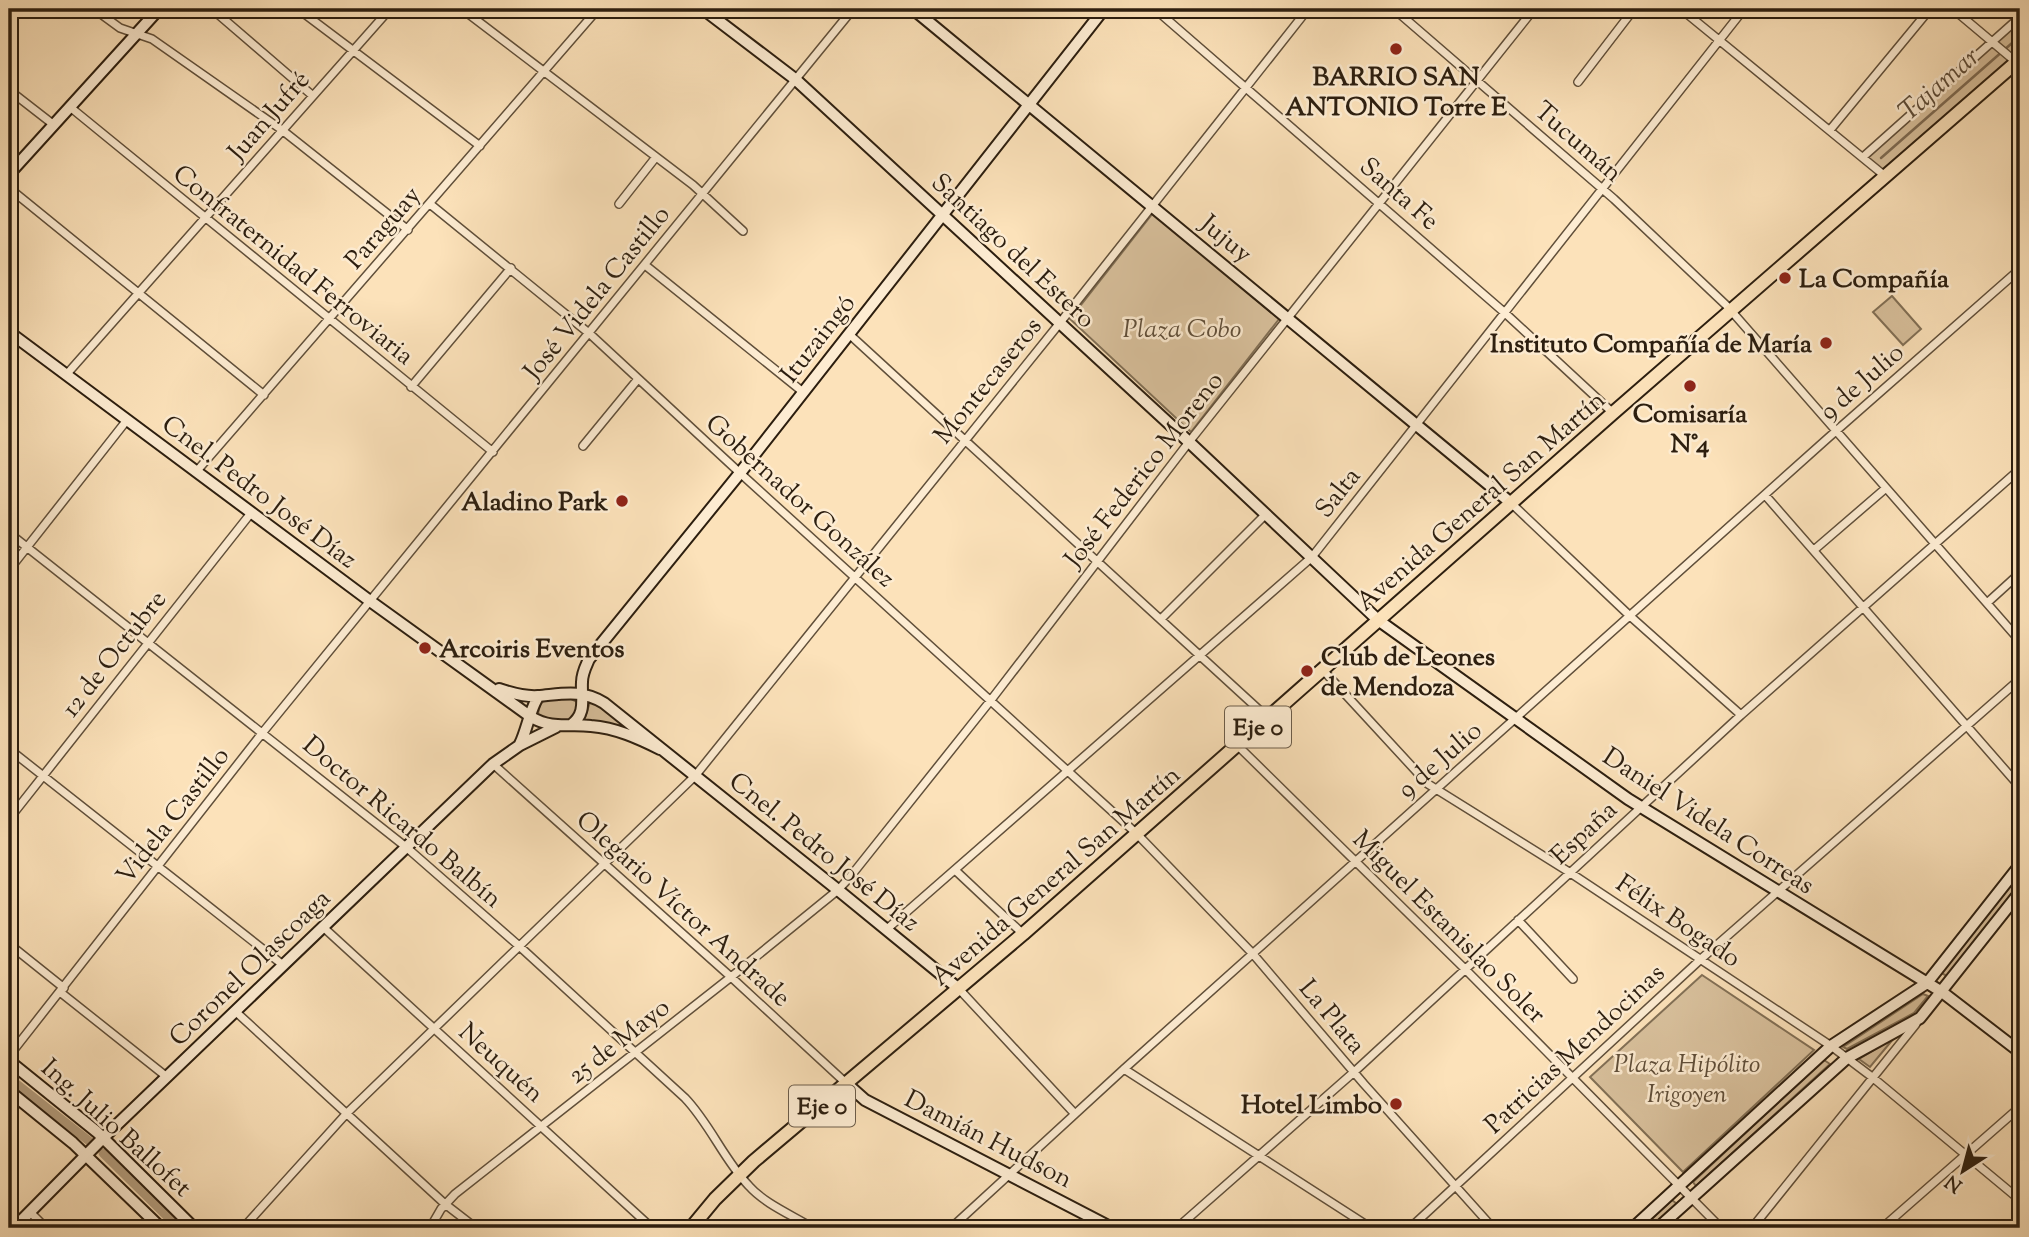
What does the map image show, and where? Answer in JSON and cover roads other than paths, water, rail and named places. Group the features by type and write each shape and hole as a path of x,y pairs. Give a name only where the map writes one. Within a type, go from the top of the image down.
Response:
{"main road":[{"name":"Avenida General San Martín","path":"691,1228 706,1208 739,1175 1023,934 1613,413 2019,62"}],"street":[{"path":"94,9 116,26 152,39 282,130 408,230"},
{"path":"9,174 159,9"},
{"path":"212,9 313,96"},
{"path":"298,9 480,146"},
{"name":"Juan Jufré","path":"66,375 390,9"},
{"path":"462,9 656,157 743,231"},
{"name":"Paraguay","path":"197,472 598,9"},
{"name":"Santiago del Estero","path":"703,9 795,79 1378,620"},
{"name":"José Videla Castillo","path":"370,601 853,9"},
{"name":"Jujuy","path":"914,9 1511,503"},
{"name":"Ituzaingó","path":"571,725 582,712 579,695 582,677 590,659 740,473 1104,9"},
{"name":"Santa Fe","path":"1155,9 1505,313 1613,413"},
{"name":"Montecaseros","path":"243,1228 347,1113 695,776 856,578 1308,9"},
{"name":"Tucumán","path":"1394,9 1602,189 1731,311 2020,641"},
{"name":"José Federico Moreno","path":"838,890 991,700 1378,202 1534,9"},
{"path":"1578,82 1634,9"},
{"path":"1681,9 1886,177"},
{"name":"Salta","path":"887,929 1312,557 1744,9"},
{"path":"1830,131 1930,9"},
{"path":"1953,9 2019,62"},
{"path":"1863,158 2020,17"},
{"path":"9,90 54,125"},
{"name":"Confraternidad Ferroviaria","path":"70,107 492,452"},
{"path":"619,204 656,157"},
{"path":"9,188 264,396"},
{"name":"Gobernador González","path":"430,204 590,334 1137,834"},
{"path":"645,265 803,392"},
{"path":"411,387 511,268"},
{"name":"9 de Julio","path":"951,1228 1124,1069 2020,269"},
{"name":"Cnel. Pedro José Díaz","path":"9,332 370,601 543,723 556,727 571,725 608,728 640,739 660,750"},
{"path":"849,334 1268,718"},
{"path":"583,446 638,379"},
{"path":"9,569 127,421"},
{"name":"España","path":"1177,1228 1354,1072 1741,715 2020,469"},
{"path":"1814,550 1886,488"},
{"path":"1765,495 2020,787"},
{"path":"1511,503 1630,616 1741,715"},
{"name":"12 de Octubre","path":"9,819 251,513"},
{"path":"1161,619 1266,514"},
{"name":"Doctor Ricardo Balbín","path":"9,533 407,847 519,945 692,1105 739,1175 758,1194 813,1228"},
{"path":"1987,603 2020,573"},
{"name":"Videla Castillo","path":"9,1059 263,733 370,601"},
{"name":"Daniel Videla Correas","path":"1378,620 1640,807 1942,992 2020,1052"},
{"name":"Félix Bogado","path":"1322,669 1428,784 1569,872 1831,1046 2020,1200"},
{"name":"Patricias Mendocinas","path":"1410,1228 1700,958 2020,678"},
{"name":"Cnel. Pedro José Díaz","path":"487,684 517,694 579,695 604,703 959,989"},
{"path":"520,745 533,704 539,696"},
{"name":"Coronel Olascoaga","path":"14,1228 103,1138 493,764 520,745 556,727"},
{"name":"Miguel Estanislao Soler","path":"1237,745 1466,970 1721,1228"},
{"path":"9,749 283,965"},
{"name":"Olegario Víctor Andrade","path":"493,764 847,1084"},
{"name":"La Plata","path":"1137,834 1253,954 1493,1228"},
{"path":"1633,1228 1831,1046 1927,983 2020,864"},
{"path":"955,870 1023,934"},
{"name":"25 de Mayo","path":"430,1228 445,1204 455,1194 838,890"},
{"path":"1752,1228 2020,892"},
{"path":"1518,920 1573,979"},
{"name":"Neuquén","path":"323,927 652,1228"},
{"path":"9,944 167,1077"},
{"path":"959,989 1075,1114"},
{"path":"235,1011 445,1204 476,1228"},
{"path":"1658,1228 1847,1058 1920,1018"},
{"name":"Ing. Julio Ballofet","path":"9,1059 103,1138 194,1228"},
{"path":"1124,1069 1371,1228"},
{"name":"Damián Hudson","path":"847,1084 865,1100 1112,1228"},
{"name":"Ing. Julio Ballofet","path":"9,1091 87,1156 160,1228"},
{"path":"1882,1228 2020,1108"},
{"path":"30,1212 46,1228"},
{"path":"1759,1220 1770,1228"}],"waterway":[{"name":"Tajamar","path":"1881,158 2020,36"},
{"path":"9,1078 89,1141"},
{"path":"103,1153 179,1228"}],"place":[{"name":"BARRIO SAN ANTONIO Torre E","path":"1396,49"},
{"name":"La Compañía","path":"1785,278"},
{"name":"Instituto Compañía de María","path":"1826,343"},
{"name":"Comisaría N°4","path":"1690,386"},
{"name":"Aladino Park","path":"622,501"},
{"name":"Arcoiris Eventos","path":"425,648"},
{"name":"Club de Leones de Mendoza","path":"1307,671"},
{"name":"Hotel Limbo","path":"1396,1104"}],"park label":[{"name":"Plaza Cobo","path":"1182,328"},
{"name":"Plaza Hipólito Irigoyen","path":"1687,1078"}]}
